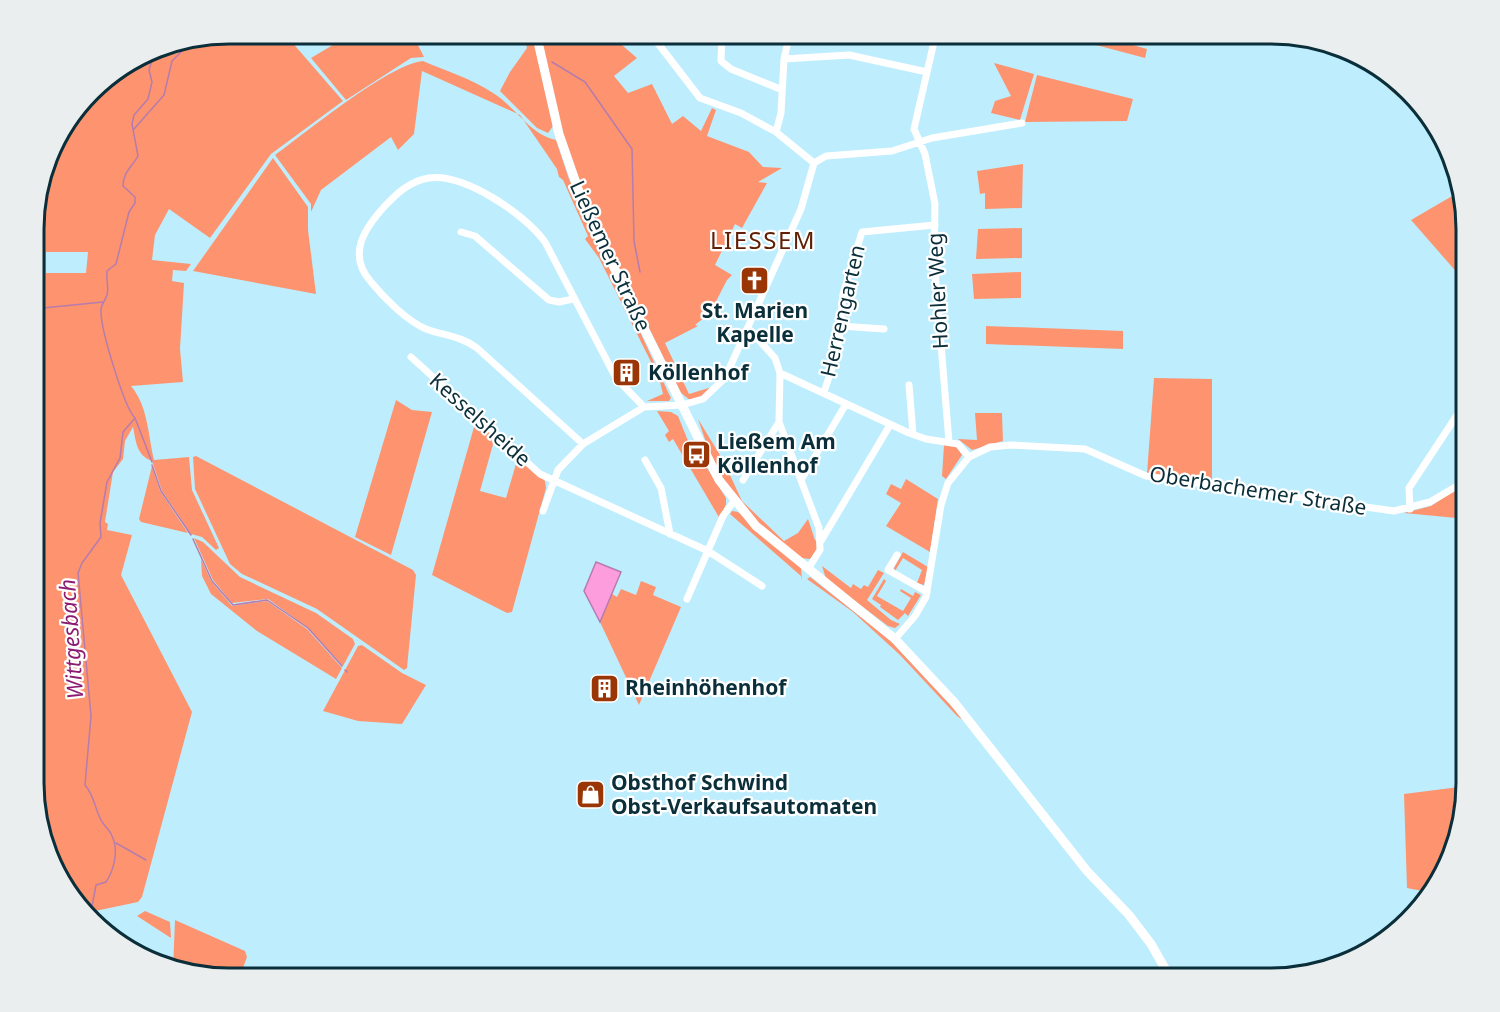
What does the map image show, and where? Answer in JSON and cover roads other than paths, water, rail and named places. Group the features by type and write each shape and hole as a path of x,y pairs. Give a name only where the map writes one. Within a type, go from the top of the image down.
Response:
{"street":[{"name":"Ließemer Straße","path":"538,43 559,134 585,209 702,449 734,501 775,543 895,639 972,724 1087,871 1129,915 1151,944 1164,968"},
{"path":"658,43 700,98 741,113 776,132 814,163"},
{"path":"722,43 721,61 731,69 780,89"},
{"path":"776,132 781,113 780,89 788,43"},
{"path":"904,148 914,129 934,43"},
{"path":"784,59 849,55 927,72"},
{"path":"543,511 552,480 565,460 583,444 644,407 682,405 703,399 725,378 801,209 814,163 826,156 904,148 921,142 1023,123"},
{"name":"Hohler Weg","path":"914,129 921,142 933,187 935,280 949,442"},
{"path":"583,444 467,341 416,324 366,275 360,266 359,245 369,224 405,187 428,178 457,180 532,225 545,242 616,378 644,407"},
{"name":"Herrengarten","path":"824,392 838,350 843,294 862,232 935,225"},
{"path":"460,232 475,236 549,300 559,302 573,299"},
{"path":"840,326 884,329"},
{"path":"749,329 776,358 780,373 779,422 819,528 821,541 818,557 808,569"},
{"name":"Kesselsheide","path":"411,357 540,474 708,551 762,586"},
{"path":"780,373 890,425 913,434 958,444 969,457 952,476 944,491 927,592 915,616 895,639"},
{"path":"909,385 913,434"},
{"path":"801,480 846,404"},
{"path":"1456,417 1409,488 1410,509 1430,502 1456,487"},
{"path":"743,480 779,422"},
{"path":"821,541 890,425"},
{"name":"Oberbachemer Straße","path":"969,457 1002,445 1085,449 1146,476 1394,511 1410,509"},
{"path":"645,460 661,488 670,534"},
{"path":"687,599 723,516 734,501"},
{"path":"897,555 888,570 927,592"}],"waterway":[{"name":"Wittgesbach","path":"134,129 164,95 172,61 184,49"},
{"name":"Wittgesbach","path":"92,908 96,885 106,882 109,877 115,860 115,847 111,834 101,820 85,785 91,716 78,573 82,563 101,537 100,523 107,482 120,458 123,432 135,418 130,411 114,368 101,310 108,292 107,271 116,264 129,212 135,203 135,197 123,186 123,181 138,156 132,124 134,115 148,99 152,82 149,70 152,61"},
{"path":"552,62 585,82 632,149 634,241 640,272"},
{"path":"44,308 103,302"},
{"path":"135,418 152,462"},
{"path":"152,465 161,491 191,535"},
{"path":"193,539 212,581 233,605 267,600 308,628 342,666"},
{"path":"116,843 146,860"}],"place":[{"name":"St. Marien Kapelle","path":"755,280"},
{"name":"Köllenhof","path":"627,373"},
{"name":"Ließem Am Köllenhof","path":"696,454"},
{"name":"Rheinhöhenhof","path":"604,688"},
{"name":"Obsthof Schwind Obst-Verkaufsautomaten","path":"590,795"}],"district":[{"name":"LIESSEM","path":"763,241"}]}
